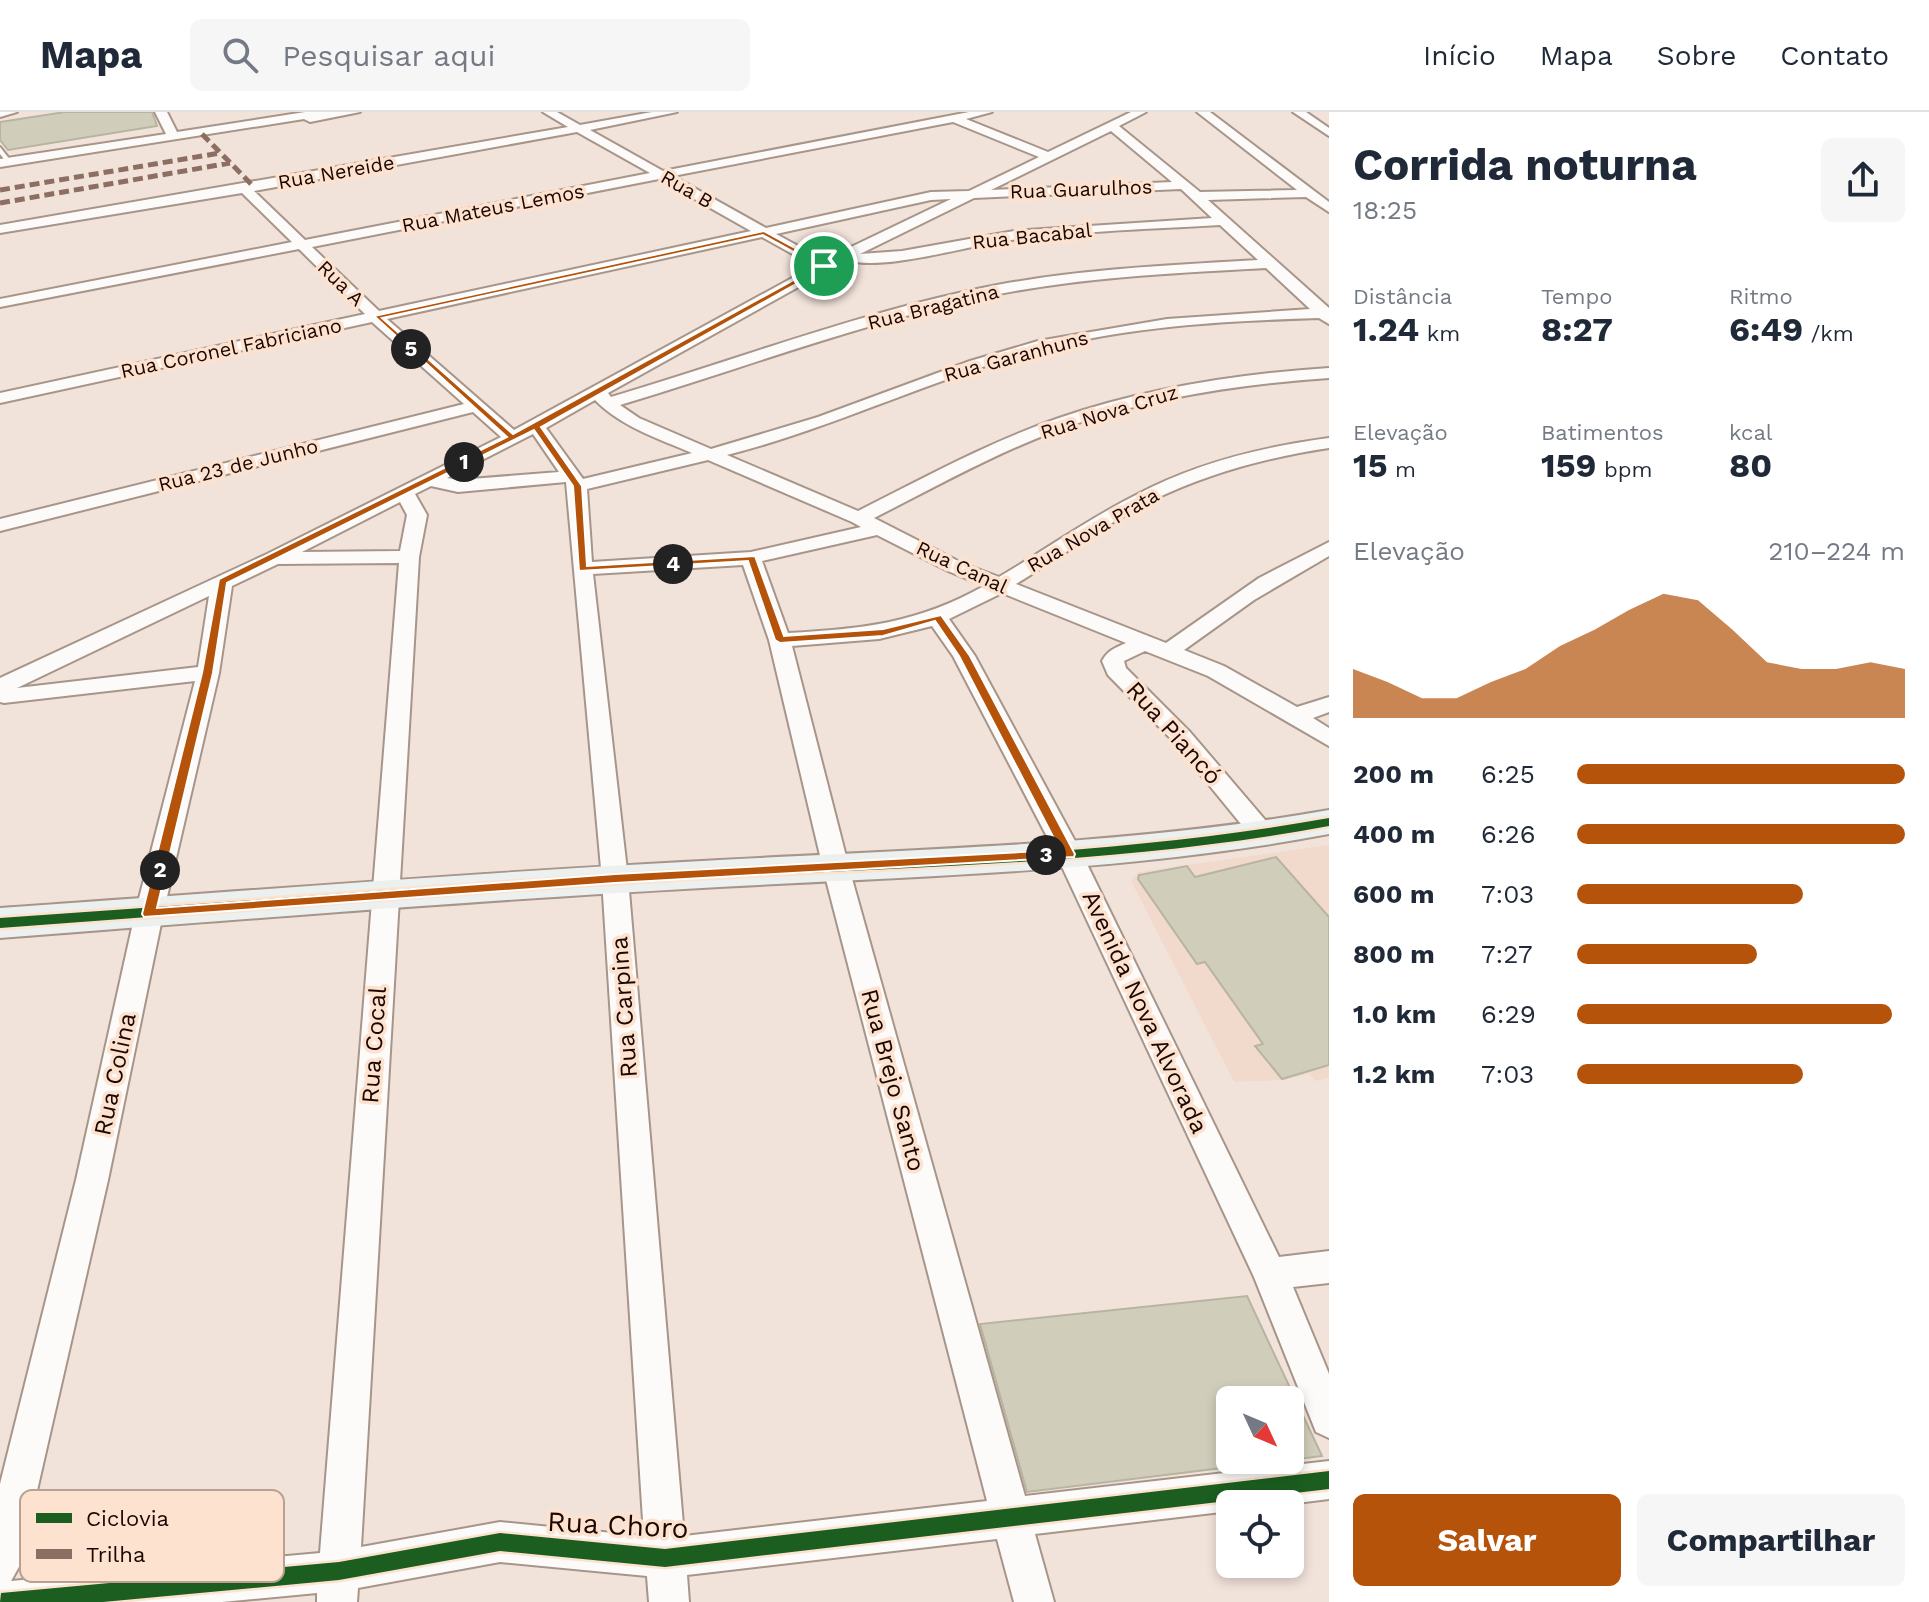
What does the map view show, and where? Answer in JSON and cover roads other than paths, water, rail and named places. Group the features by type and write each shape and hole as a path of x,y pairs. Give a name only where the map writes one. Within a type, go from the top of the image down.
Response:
{"street":[{"path":"0,114 11,112"},
{"path":"161,112 174,136"},
{"path":"4,162 327,112"},
{"path":"174,136 241,130 354,112"},
{"name":"Rua B","path":"549,112 824,266"},
{"name":"Rua Nereide","path":"0,229 245,189 671,112"},
{"path":"938,112 1050,157"},
{"name":"Rua Mateus Lemos","path":"0,303 986,112"},
{"path":"3,689 274,558 536,426 603,398 824,266 1140,112"},
{"path":"1203,112 1329,208"},
{"path":"1299,112 1329,133"},
{"path":"1112,126 1197,196 1327,315"},
{"name":"Rua Guarulhos","path":"978,192 1184,185"},
{"name":"Rua A","path":"245,189 376,317 513,438"},
{"name":"Rua Coronel Fabriciano","path":"0,398 919,199 978,192"},
{"path":"1197,196 1329,192"},
{"name":"Rua Bacabal","path":"843,257 885,257 982,239 1048,231 1222,221"},
{"name":"Rua Bragatina","path":"603,398 918,308 996,290 1130,272 1268,264"},
{"name":"Rua Garanhuns","path":"416,486 575,481 714,453 826,420 916,384 1014,352 1070,338 1211,318 1327,315"},
{"name":"Rua Nova Cruz","path":"859,518 958,469 1064,423 1190,389 1240,380 1329,373"},
{"name":"Rua Canal","path":"603,398 619,414 633,422 714,453 859,518 955,567 1216,671 1329,739"},
{"name":"Rua 23 de Junho","path":"0,525 475,406"},
{"path":"536,426 575,481"},
{"name":"Rua Nova Prata","path":"780,640 883,633 937,617 998,585 1123,508 1172,485 1241,461 1329,443"},
{"name":"Rua Carpina","path":"575,481 615,879 669,1602"},
{"name":"Rua Cocal","path":"338,1586 383,898 409,557 417,515 416,486"},
{"path":"582,569 751,558 880,528"},
{"path":"1158,646 1293,565 1329,548"},
{"path":"274,558 409,557"},
{"name":"Rua Brejo Santo","path":"751,558 780,640 836,868 1034,1602"},
{"name":"Rua Colina","path":"0,1565 92,1180 149,914 208,673 222,581"},
{"name":"Avenida Nova Alvorada","path":"937,617 964,656 1069,854 1270,1274 1329,1419"},
{"name":"Rua Piancó","path":"1158,646 1116,655 1113,661 1116,670 1182,737 1263,834"},
{"path":"3,689 208,673"},
{"path":"0,721 3,689"},
{"path":"1295,716 1329,704"},
{"path":"0,923 615,879 1069,854 1263,834 1329,822"},
{"path":"1270,1274 1329,1267"},
{"name":"Rua Choro","path":"1,1602 338,1586 500,1542 665,1558 1329,1480"}],"lane":[{"path":"0,149 4,162"}]}
